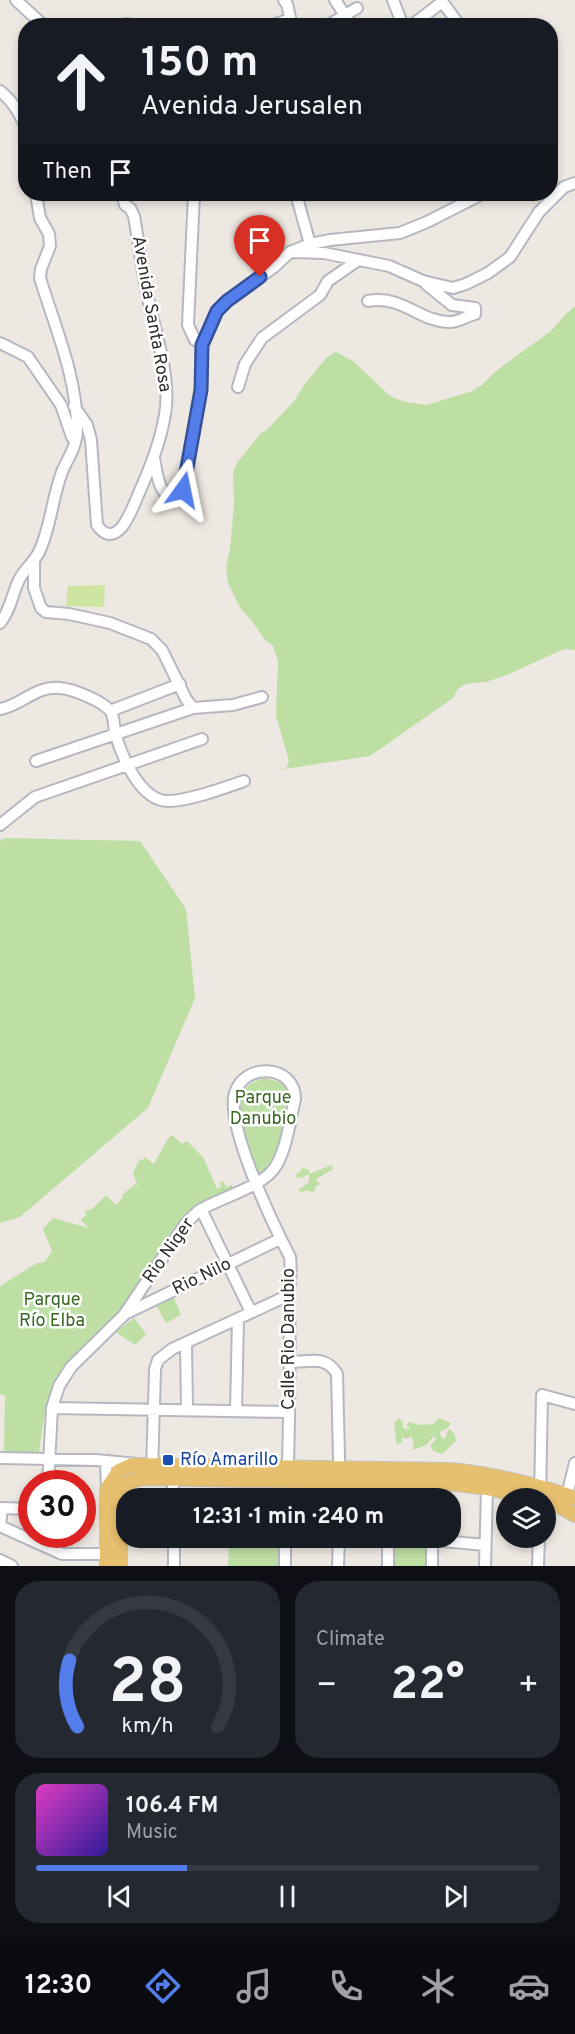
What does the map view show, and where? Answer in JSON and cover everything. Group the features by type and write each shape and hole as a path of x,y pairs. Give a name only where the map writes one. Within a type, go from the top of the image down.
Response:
{"main road":[{"path":"106,1560 107,1489 119,1471 132,1465 174,1471 340,1474 450,1470 489,1475 527,1488"},
{"path":"174,1471 288,1467 496,1490"},
{"path":"120,1566 121,1493 126,1484 148,1468"},
{"path":"556,1495 571,1497"},
{"path":"556,1505 575,1515"}],"street":[{"path":"16,0 35,18"},
{"path":"284,0 290,18"},
{"path":"335,0 347,18"},
{"path":"393,0 400,18"},
{"path":"421,18 441,1 454,18"},
{"path":"340,18 357,8"},
{"path":"0,91 8,97 18,112"},
{"path":"558,193 564,187 575,183"},
{"path":"0,623 13,601 20,579 34,561 42,544 62,470 74,449 77,429 62,342 40,278 50,246 49,234 40,218 37,201"},
{"name":"Avenida Santa Rosa","path":"74,406 87,425 91,440 97,525 102,532 108,535 122,527 132,510 154,458 166,404 161,356 148,301 134,216 124,201"},
{"path":"194,201 188,325 190,333 202,345"},
{"path":"298,201 310,244"},
{"path":"154,458 159,485 163,492 170,495 178,494 183,490 201,390 202,345 217,311 227,301 274,267 287,254 310,244 400,233 468,201"},
{"path":"287,254 324,253 389,266 423,281 453,288 488,273 510,256 539,212 550,201"},
{"path":"238,387 245,364 262,338 320,295 328,281 357,261"},
{"path":"368,301 387,300 449,322 475,314 475,308 452,305 423,281"},
{"path":"0,343 28,357 61,405 71,429 74,449"},
{"path":"34,561 34,588 41,608 46,612 69,614 110,623 151,639 162,650 186,699 193,708"},
{"path":"110,711 180,684"},
{"path":"0,709 9,708 32,693 60,688 95,700 110,711 116,734 134,778 156,799 168,801 219,790 244,781"},
{"path":"36,761 193,708 240,704 262,698"},
{"path":"0,825 35,797 202,740"},
{"name":"Rio Niger","path":"124,1315 184,1226 201,1209 255,1183 268,1176 280,1158 295,1099 293,1086 289,1080 278,1073 263,1071 249,1075 242,1080 234,1094 239,1131 255,1183"},
{"name":"Calle Rio Danubio","path":"255,1183 290,1257 292,1269 289,1295 291,1362 288,1467"},
{"path":"201,1209 251,1312"},
{"name":"Rio Nilo","path":"124,1315 280,1239"},
{"path":"0,1458 106,1461 148,1468 154,1409 155,1369 158,1360 172,1349 289,1295"},
{"path":"49,1470 52,1408 59,1386 71,1367 124,1315"},
{"path":"236,1411 238,1319"},
{"path":"186,1343 187,1409"},
{"path":"291,1362 325,1361 337,1374 340,1488"},
{"path":"541,1488 542,1395 575,1404"},
{"path":"52,1408 289,1412"},
{"path":"106,1461 107,1489"},
{"path":"571,1497 575,1463"},
{"path":"173,1488 174,1471"},
{"path":"485,1566 487,1488"},
{"path":"18,1509 2,1508 0,1526 18,1531"},
{"path":"461,1543 485,1545"},
{"path":"55,1548 62,1554 106,1560"},
{"path":"174,1548 174,1566"},
{"path":"285,1548 285,1566"},
{"path":"338,1566 340,1548"},
{"path":"387,1566 388,1548"},
{"path":"432,1548 432,1566"},
{"path":"538,1566 539,1548"},
{"path":"0,1560 12,1566"}],"green space":[{"path":"575,306 575,650 564,649 507,675 486,682 466,684 458,689 453,698 370,756 278,770 286,768 289,761 276,716 278,661 273,646 265,640 240,608 228,583 226,569 234,505 233,472 237,463 261,433 267,430 295,400 327,357 336,352 353,361 390,396 405,402 427,405 472,391 482,385 496,371 551,331"},
{"path":"105,585 104,607 66,606 68,586"},
{"path":"4,838 140,841 186,909 195,998 148,1108 20,1217 0,1223 0,841"},
{"name":"Parque Danubio","path":"264,1078 277,1081 286,1087 291,1103 272,1166 257,1177 242,1135 238,1102 245,1088"},
{"name":"Parque Río Elba","path":"172,1135 182,1144 187,1141 203,1157 217,1189 221,1187 219,1183 224,1181 226,1187 232,1185 233,1188 243,1184 243,1186 229,1193 230,1189 227,1190 228,1193 200,1206 121,1311 69,1363 66,1362 50,1395 44,1417 39,1454 4,1453 5,1396 0,1394 0,1286 37,1263 45,1262 52,1251 43,1229 53,1218 89,1228 81,1220 86,1215 85,1210 91,1210 106,1195 116,1205 123,1197 122,1195 135,1184 138,1187 133,1173 140,1159 143,1160 145,1157 154,1164"},
{"path":"332,1165 333,1169 316,1179 320,1184 312,1193 308,1190 301,1192 298,1190 309,1182 309,1174"},
{"path":"302,1167 310,1171 301,1178 295,1177 298,1172 301,1172"},
{"path":"173,1296 181,1315 166,1323 156,1305"},
{"path":"134,1318 146,1334 135,1345 116,1332"},
{"path":"398,1418 403,1422 403,1428 409,1429 410,1427 406,1426 409,1422 420,1425 434,1424 438,1418 451,1423 448,1428 440,1432 441,1437 445,1439 450,1429 456,1441 442,1454 434,1451 430,1446 436,1439 434,1436 426,1445 414,1450 412,1436 406,1439 402,1437 402,1442 397,1445 394,1424"},
{"path":"229,1548 279,1548 279,1566 228,1566"},
{"path":"395,1548 427,1548 427,1566 394,1566"}],"place":[{"name":"Río Amarillo","path":"168,1460"}],"route":[{"path":"183,490 201,390 202,345 217,311 260,277"}]}
